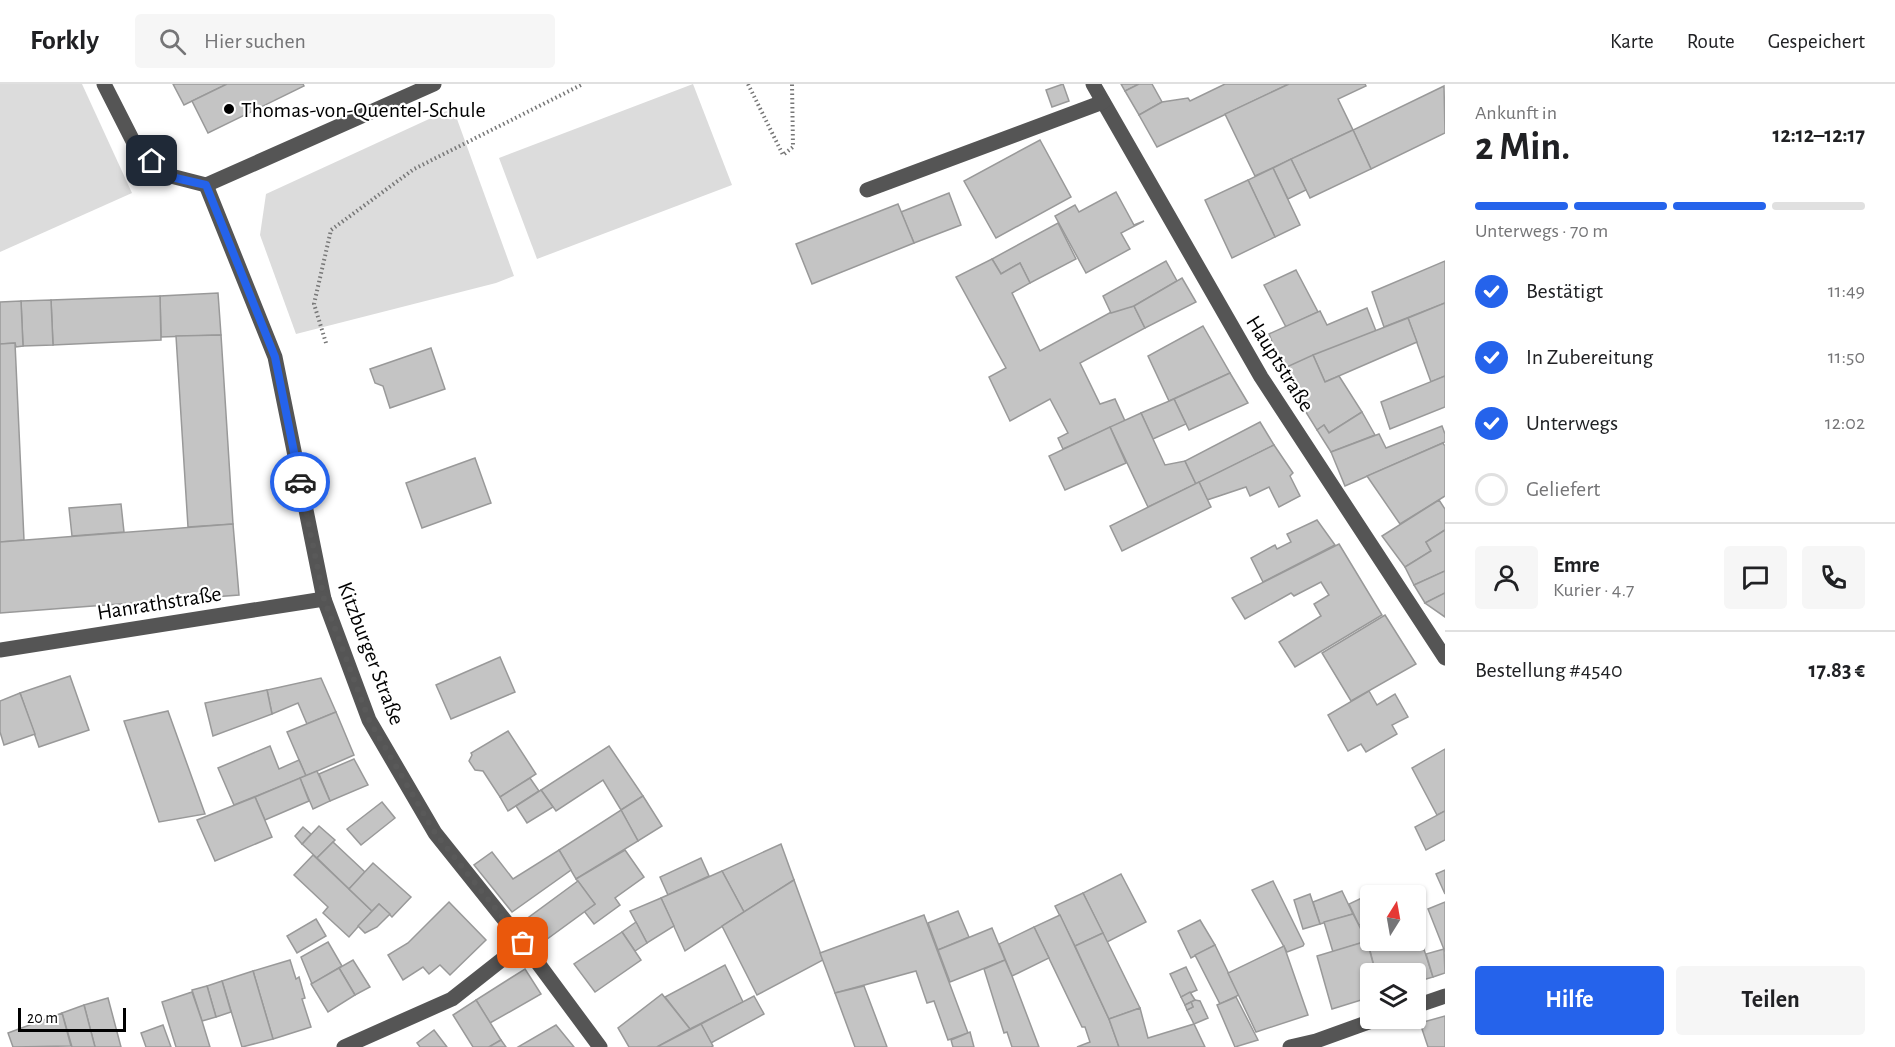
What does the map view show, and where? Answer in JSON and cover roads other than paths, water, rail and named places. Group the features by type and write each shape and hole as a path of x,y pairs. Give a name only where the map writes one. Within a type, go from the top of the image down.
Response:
{"street":[{"path":"104,84 136,147 167,176 206,185 434,84"},
{"name":"Hauptstraße","path":"1093,84 1262,377 1445,657"},
{"path":"867,190 1103,102"},
{"name":"Kitzburger Straße","path":"206,185 275,357 324,599 369,720 435,833 523,943 600,1047"},
{"name":"Hanrathstraße","path":"0,650 324,599"},
{"path":"344,1047 453,999 523,943"},
{"path":"1426,1003 1445,996"},
{"path":"1290,1047 1316,1041 1360,1025"}],"place":[{"name":"Thomas-von-Quentel-Schule","path":"229,109"}]}
